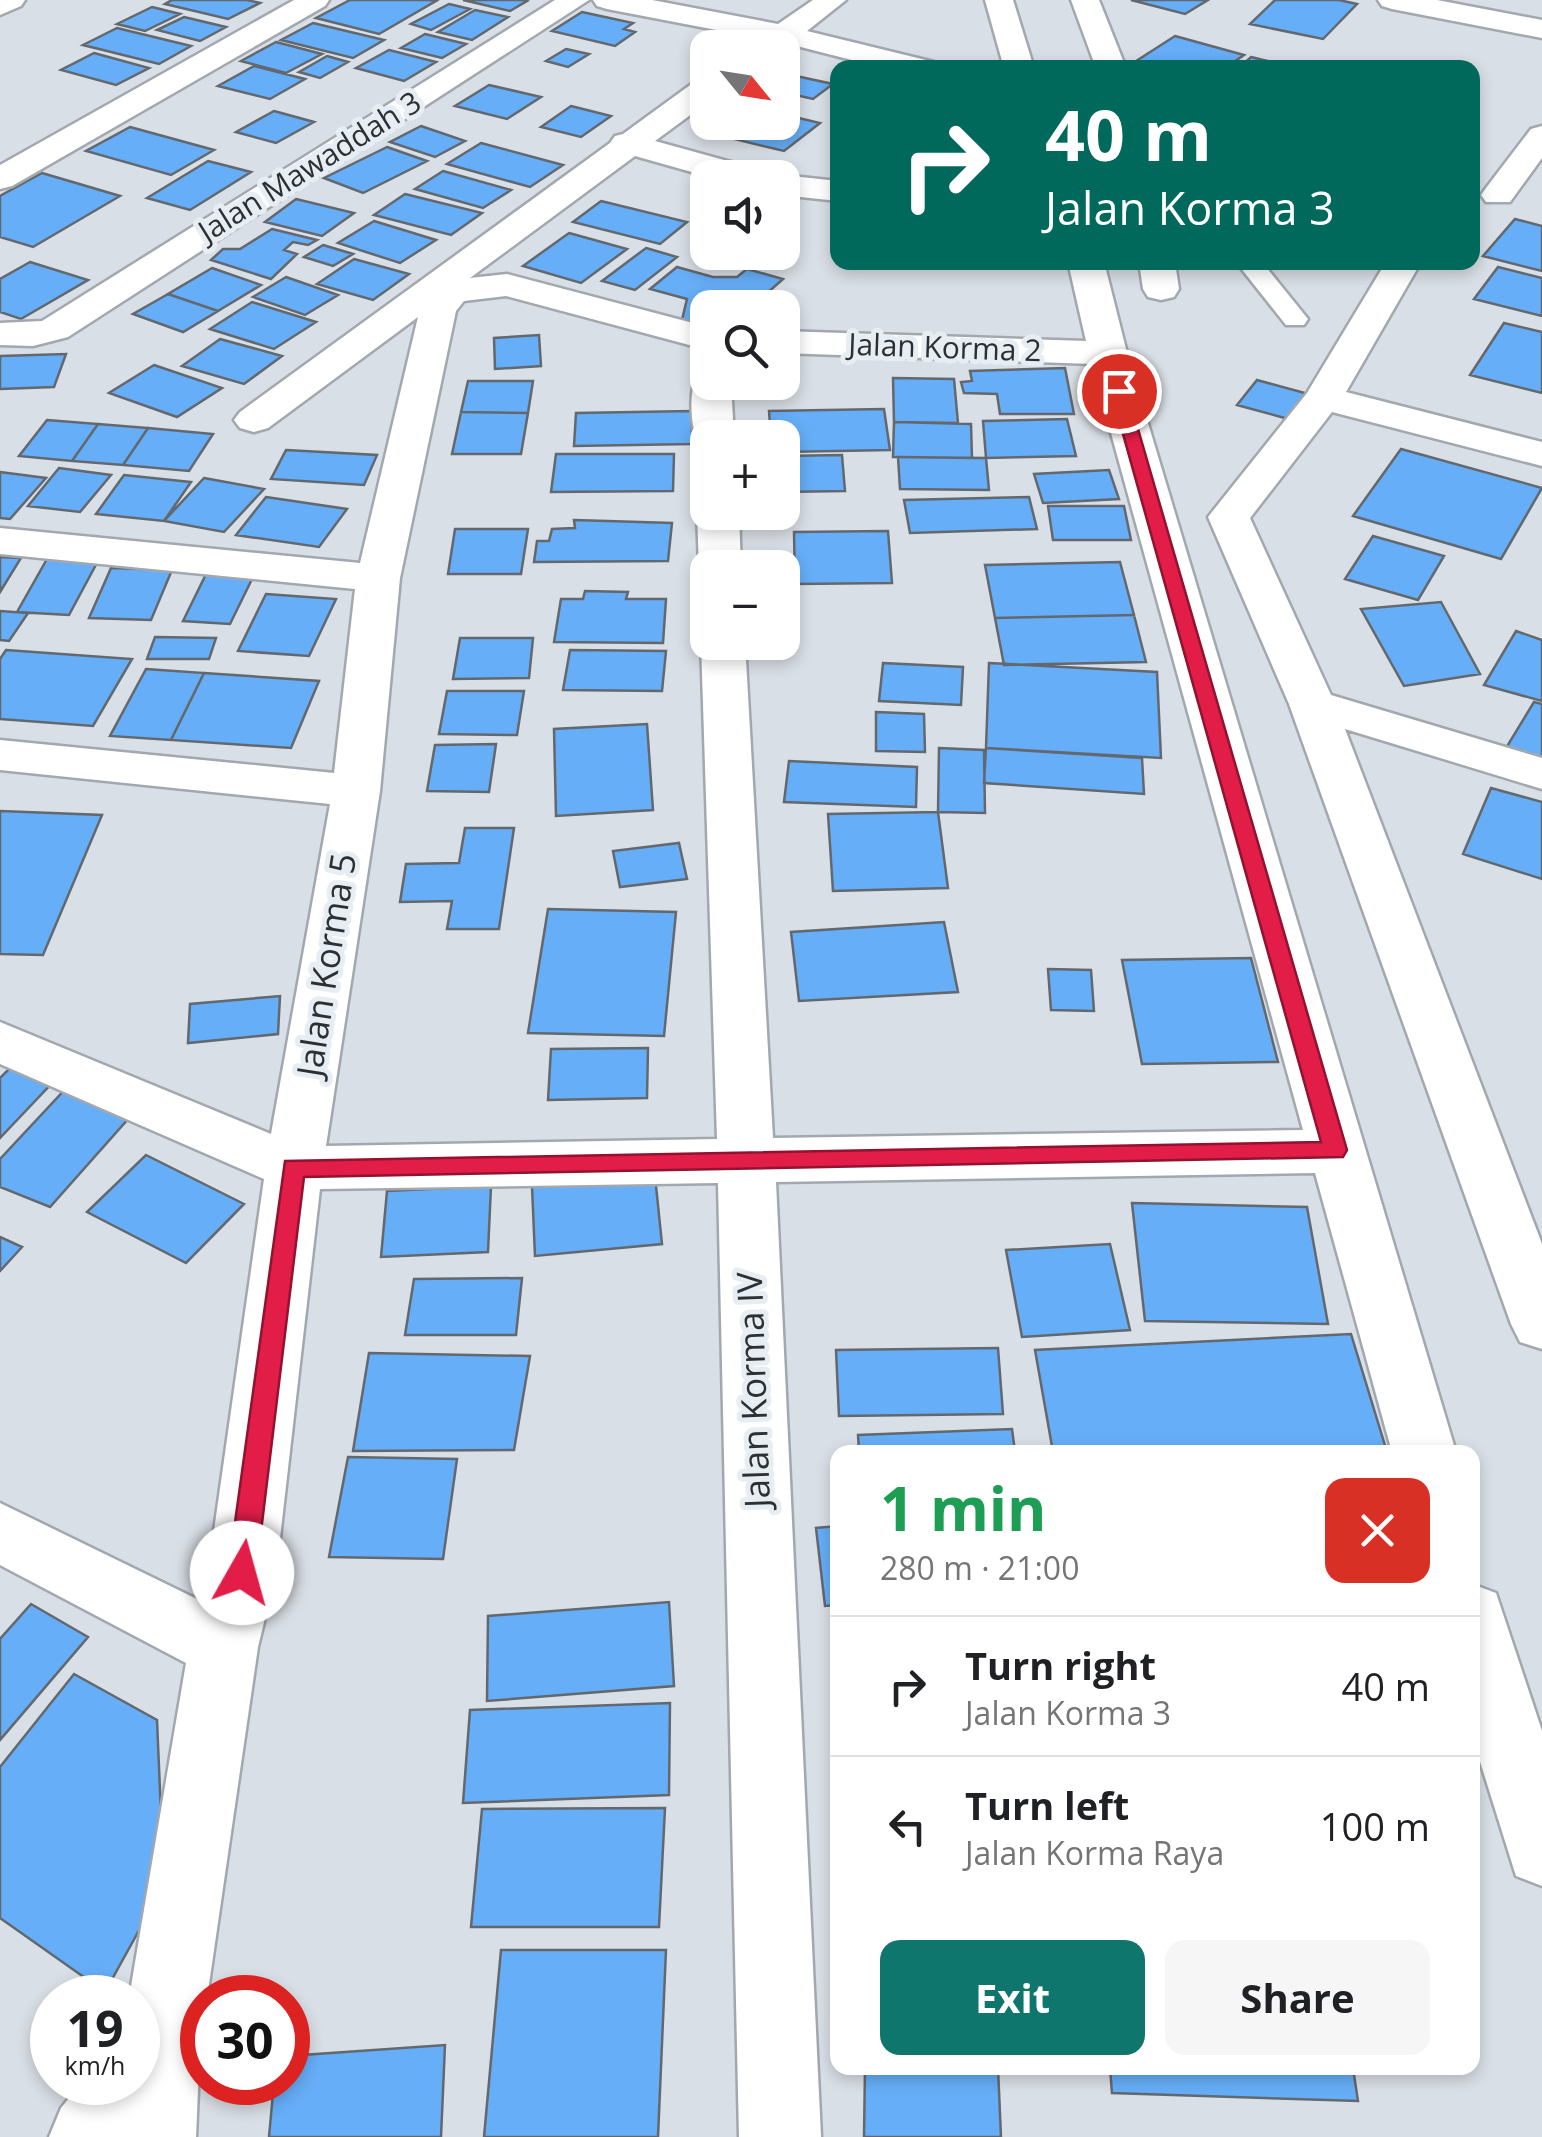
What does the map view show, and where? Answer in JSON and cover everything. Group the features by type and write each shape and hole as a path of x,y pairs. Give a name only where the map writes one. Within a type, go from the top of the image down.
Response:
{"street":[{"path":"0,6 11,0"},
{"path":"0,179 315,0"},
{"name":"Jalan Mawaddah 3","path":"0,334 45,332 575,0"},
{"path":"584,0 727,30"},
{"path":"789,30 832,0"},
{"path":"999,0 1016,60"},
{"path":"1085,0 1108,60"},
{"path":"1392,0 1542,29"},
{"path":"617,1 734,30"},
{"path":"800,45 881,60"},
{"path":"800,46 863,60"},
{"path":"254,420 446,288 626,144 690,100"},
{"path":"1499,195 1542,136"},
{"path":"626,144 690,161"},
{"path":"800,187 830,190"},
{"path":"1088,270 1108,353 1422,1445"},
{"path":"1399,270 1324,398 1229,517 1312,704 1531,1264 1542,1324"},
{"path":"446,288 507,285 690,334"},
{"name":"Jalan Korma 5","path":"160,1984 223,1647 242,1573 294,1168 356,791 378,578 446,288"},
{"name":"Jalan Korma 2","path":"800,343 1108,353"},
{"path":"1324,398 1542,454"},
{"path":"0,542 378,578"},
{"name":"Jalan Korma IV","path":"724,660 746,1162 780,2137"},
{"path":"1312,704 1542,774"},
{"path":"0,754 356,791"},
{"path":"0,1042 294,1168 1335,1150"},
{"path":"0,1532 223,1647"},
{"path":"1480,1642 1542,1850"},
{"path":"90,2137 116,2105"},
{"name":"Jalan Korma 5","path":"150,2105 155,2137"}],"lane":[{"path":"1254,270 1294,319"}],"building":[{"path":"172,0 260,3 228,19 165,4"},
{"path":"350,0 436,1 379,34 316,18"},
{"path":"463,0 524,0 527,1 510,11"},
{"path":"1131,0 1208,0 1185,14"},
{"path":"1275,0 1339,0 1357,4 1323,39 1250,24"},
{"path":"449,4 470,9 431,30 411,24"},
{"path":"152,7 180,14 145,31 117,24"},
{"path":"475,10 508,17 472,40 438,32"},
{"path":"582,12 633,23 624,29 635,32 615,46 552,31"},
{"path":"184,17 226,27 200,41 157,30"},
{"path":"313,23 384,40 353,58 281,40"},
{"path":"117,28 191,46 159,64 83,45"},
{"path":"425,34 466,44 442,58 401,48"},
{"path":"1175,36 1244,55 1237,60 1138,60"},
{"path":"276,42 322,54 286,73 241,61"},
{"path":"566,49 589,54 568,67 546,61"},
{"path":"389,50 436,62 404,81 356,68"},
{"path":"94,53 149,68 116,85 61,70"},
{"path":"327,56 348,62 320,78 299,72"},
{"path":"254,66 305,79 270,99 218,86"},
{"path":"800,77 830,83 813,99 800,96"},
{"path":"489,85 541,97 507,119 455,106"},
{"path":"571,106 611,116 581,137 541,127"},
{"path":"274,111 314,122 276,143 236,132"},
{"path":"800,118 820,123 800,139"},
{"path":"421,126 465,141 435,157 390,142"},
{"path":"130,127 214,150 171,175 86,151"},
{"path":"738,140 798,140 784,151"},
{"path":"481,143 563,165 530,187 447,164"},
{"path":"387,147 427,161 363,193 324,178"},
{"path":"208,161 251,172 190,210 147,198"},
{"path":"443,171 511,190 483,208 415,189"},
{"path":"42,173 120,196 33,247 0,237 0,196"},
{"path":"405,194 482,213 451,235 374,215"},
{"path":"296,199 354,213 322,236 265,222"},
{"path":"601,201 687,222 660,244 573,222"},
{"path":"1515,219 1542,226 1542,271 1483,256"},
{"path":"374,221 436,240 400,263 338,243"},
{"path":"272,229 317,240 308,245 293,242 284,250 297,254 271,279 211,260 223,249 240,249"},
{"path":"569,233 627,249 581,283 523,266"},
{"path":"323,245 353,254 333,266 304,257"},
{"path":"646,248 677,257 635,290 602,281"},
{"path":"354,259 409,274 373,300 317,284"},
{"path":"30,262 88,280 21,319 0,312 0,279"},
{"path":"677,267 713,277 737,277 751,270 783,279 771,290 690,290 690,326 681,324 687,299 650,289"},
{"path":"1498,267 1542,278 1542,316 1474,299"},
{"path":"212,268 261,285 218,311 168,294"},
{"path":"286,277 338,295 305,315 253,297"},
{"path":"168,294 218,311 183,332 133,314"},
{"path":"252,302 316,322 274,349 210,329"},
{"path":"1504,323 1542,332 1542,393 1470,375"},
{"path":"539,335 541,366 495,369 494,338"},
{"path":"220,339 282,356 244,384 182,366"},
{"path":"66,354 54,387 0,389 0,356"},
{"path":"154,365 222,388 177,417 109,393"},
{"path":"1065,368 1074,414 1000,414 997,394 964,393 961,382 972,381 970,371"},
{"path":"893,378 954,379 958,423 894,422"},
{"path":"1257,380 1312,395 1292,420 1237,405"},
{"path":"468,381 533,381 528,413 461,412"},
{"path":"884,409 890,450 800,452 800,420 770,420 769,411"},
{"path":"692,411 690,444 574,446 576,413"},
{"path":"461,412 528,413 521,454 452,454"},
{"path":"1067,419 1076,456 986,458 983,421"},
{"path":"47,420 98,424 72,461 19,456"},
{"path":"894,422 971,424 972,458 893,457"},
{"path":"98,424 148,428 123,465 72,461"},
{"path":"148,428 213,434 189,471 123,465"},
{"path":"1401,449 1542,488 1501,559 1353,516"},
{"path":"286,450 377,455 364,485 271,479"},
{"path":"556,454 674,454 673,491 551,492"},
{"path":"842,455 845,491 800,492 800,456"},
{"path":"898,457 986,458 989,490 900,489"},
{"path":"59,468 111,475 80,512 28,506"},
{"path":"1109,470 1119,499 1043,503 1034,474"},
{"path":"0,472 46,478 10,519 0,518"},
{"path":"124,475 191,482 164,521 96,514"},
{"path":"204,478 264,489 224,532 164,521"},
{"path":"266,497 347,509 319,547 236,535"},
{"path":"1029,497 1037,529 910,533 904,500"},
{"path":"1048,506 1124,506 1131,540 1053,540"},
{"path":"574,520 672,523 668,561 534,562 537,541 549,541 552,529 575,528"},
{"path":"455,529 528,529 521,574 448,574"},
{"path":"888,531 892,583 800,584 800,550 794,550 794,532"},
{"path":"1373,536 1444,556 1418,600 1345,579"},
{"path":"0,557 21,558 0,592"},
{"path":"47,559 98,561 69,615 17,612"},
{"path":"1120,562 1134,615 995,618 985,565"},
{"path":"111,568 172,570 151,620 89,618"},
{"path":"208,570 255,573 230,624 183,621"},
{"path":"585,591 628,592 626,599 666,599 663,643 554,642 561,599 583,599"},
{"path":"266,594 336,599 309,656 238,651"},
{"path":"1441,602 1480,674 1404,686 1361,609"},
{"path":"0,611 28,613 9,641 0,640"},
{"path":"1134,615 1146,662 1004,665 995,618"},
{"path":"1516,631 1542,640 1542,701 1484,685"},
{"path":"155,637 216,638 209,659 147,659"},
{"path":"460,638 533,638 529,678 453,679"},
{"path":"6,650 132,659 93,726 0,719 0,659"},
{"path":"570,650 666,651 662,691 563,690"},
{"path":"883,663 963,667 961,705 879,701"},
{"path":"989,663 1157,672 1161,758 986,748"},
{"path":"146,669 204,673 171,740 110,736"},
{"path":"204,673 319,681 291,748 171,740"},
{"path":"447,691 524,691 517,735 439,734"},
{"path":"1534,702 1542,704 1542,760 1506,748"},
{"path":"876,712 924,714 925,752 876,751"},
{"path":"647,724 653,810 556,816 554,729"},
{"path":"496,744 489,792 427,791 435,745"},
{"path":"939,748 984,750 985,813 938,812"},
{"path":"986,748 1142,758 1144,794 984,783"},
{"path":"789,761 917,767 916,807 784,802"},
{"path":"1491,788 1542,802 1542,879 1463,854"},
{"path":"0,811 102,815 43,955 0,954"},
{"path":"938,812 948,888 833,891 828,814"},
{"path":"465,828 514,828 499,929 447,929 452,901 400,902 406,864 459,863"},
{"path":"679,843 687,879 620,887 613,851"},
{"path":"548,909 676,912 664,1036 528,1033"},
{"path":"944,922 958,992 799,1001 791,932"},
{"path":"1251,958 1278,1062 1142,1064 1122,960"},
{"path":"1048,969 1091,970 1094,1011 1051,1010"},
{"path":"280,996 278,1034 188,1043 190,1004"},
{"path":"648,1048 647,1098 548,1100 551,1049"},
{"path":"12,1066 54,1081 0,1138 0,1078"},
{"path":"71,1083 137,1109 50,1207 0,1187 0,1159"},
{"path":"146,1155 244,1204 186,1263 87,1212"},
{"path":"655,1176 662,1244 535,1256 532,1187"},
{"path":"491,1186 488,1252 381,1257 387,1191"},
{"path":"1132,1203 1307,1207 1328,1324 1145,1321"},
{"path":"0,1237 22,1247 0,1271"},
{"path":"1110,1244 1130,1330 1022,1337 1006,1250"},
{"path":"522,1278 516,1335 405,1335 414,1279"},
{"path":"1351,1334 1385,1445 1052,1445 1035,1350"},
{"path":"998,1348 1003,1414 839,1416 836,1350"},
{"path":"369,1353 530,1356 514,1450 353,1451"},
{"path":"1012,1429 1014,1445 859,1445 858,1435"},
{"path":"348,1457 457,1459 443,1559 329,1557"},
{"path":"830,1527 830,1606 825,1606 816,1528"},
{"path":"669,1602 674,1686 487,1701 488,1616"},
{"path":"31,1604 88,1637 0,1740 0,1639"},
{"path":"74,1674 157,1720 164,1885 114,1975 81,1975 0,1918 0,1767"},
{"path":"670,1703 669,1795 463,1803 470,1710"},
{"path":"665,1808 659,1927 471,1927 482,1809"},
{"path":"501,1950 666,1950 658,2137 484,2137"},
{"path":"445,2045 441,2137 269,2137 272,2105 310,2105 310,2054"},
{"path":"865,2075 998,2075 1001,2137 864,2137"},
{"path":"1111,2075 1354,2075 1358,2101 1112,2093"}],"route":[{"path":"242,1573 294,1168 1335,1150 1119,391"}]}
